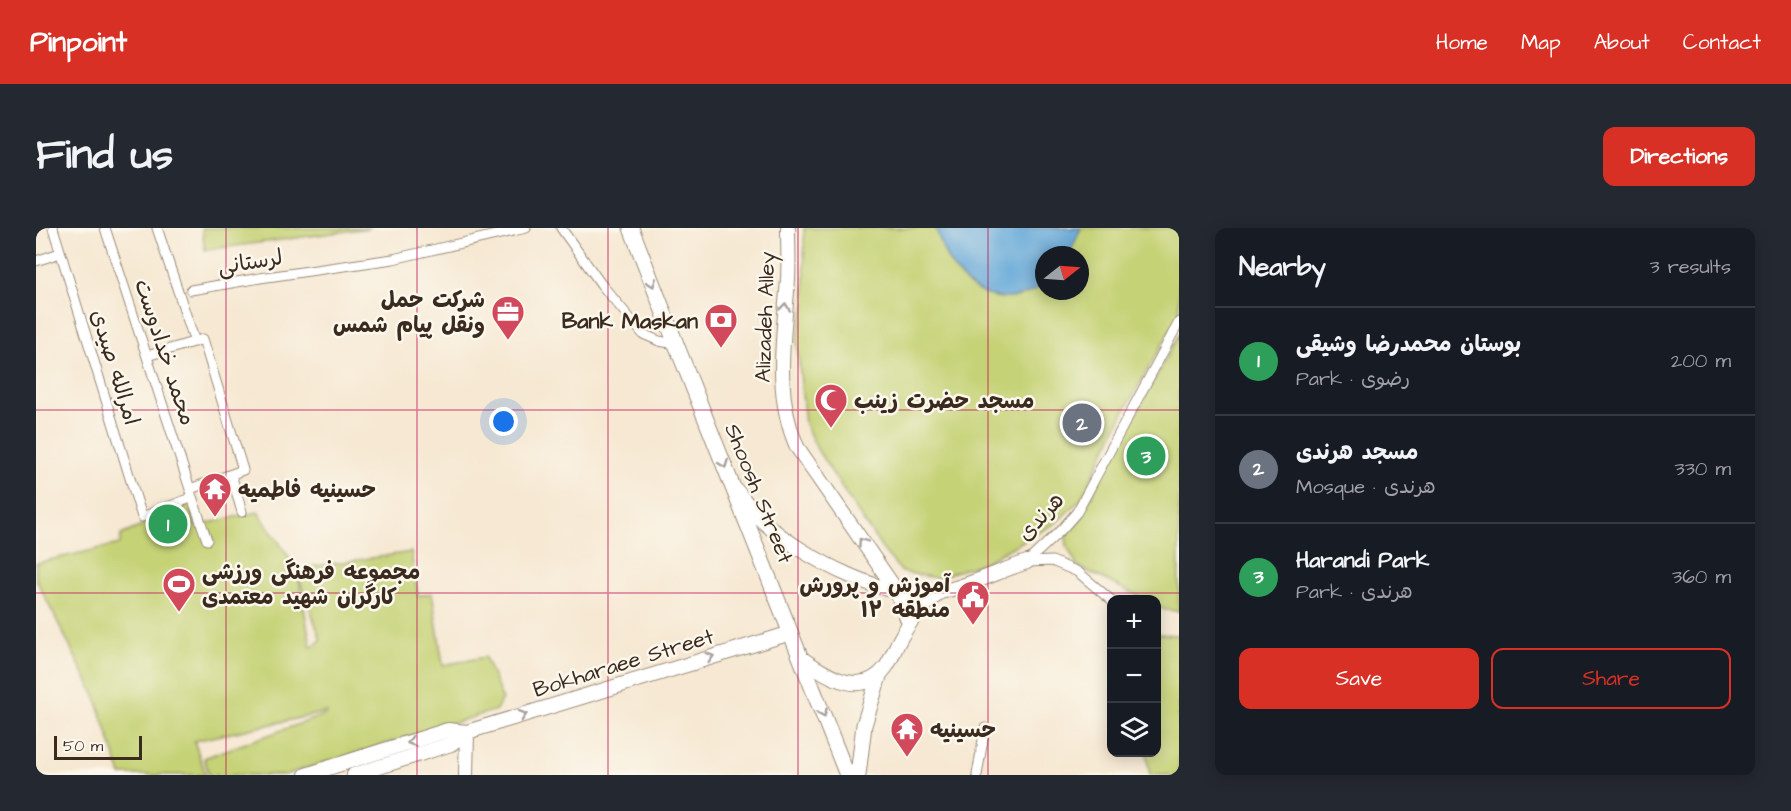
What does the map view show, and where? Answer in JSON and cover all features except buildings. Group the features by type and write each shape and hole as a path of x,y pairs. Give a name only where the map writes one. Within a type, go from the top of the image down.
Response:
{"main road":[{"name":"Shoosh Street","path":"631,228 848,775"},
{"path":"858,775 864,725 879,676"}],"street":[{"name":"امرالله صیدی","path":"52,228 142,517 188,499 190,491"},
{"name":"محمد خدادوست","path":"105,228 207,540"},
{"path":"157,228 195,342"},
{"name":"لرستانی","path":"191,291 260,278 393,259 526,228"},
{"path":"561,228 601,284 643,334 659,341 676,344"},
{"name":"Alizadeh Alley","path":"788,228 788,278 781,360 782,392 789,426 801,452 896,590 909,623"},
{"path":"36,261 60,253"},
{"name":"هرندی","path":"879,676 888,664 909,623 923,606 939,593 1027,562 1077,512 1179,322"},
{"path":"147,356 203,339 243,470 190,491"},
{"path":"231,474 242,512"},
{"name":"هرندی","path":"733,486 764,523 794,546 829,567 865,582 896,590 939,593"},
{"path":"1027,562 1052,561 1078,572 1107,597"},
{"path":"967,583 977,604"},
{"name":"Bokharaee Street","path":"354,775 451,744 468,732 791,633"},
{"path":"801,658 836,679 849,683 858,683 879,676"},
{"path":"976,775 985,728"},
{"name":"Bokharaee Street","path":"306,775 448,730 468,732"},
{"path":"466,775 468,732"}],"green space":[{"path":"202,228 370,228 205,250"},
{"path":"804,228 1179,228 1179,315 1127,406 1081,499 1056,523 985,562 937,578 902,572 883,550 818,451 805,424 797,342 805,303"},
{"path":"1179,334 1179,611 1161,608 1161,595 1136,595 1077,566 1067,546 1066,536 1076,525"},
{"name":"مجموعه فرهنگی ورزشی کارگران شهید معتمدی","path":"190,503 195,526 258,512 297,569 411,552 418,596 432,593 443,665 485,657 502,698 496,710 284,775 209,775 204,758 327,714 327,712 194,741 206,775 121,775 96,698 36,579 36,563 120,544 121,535 142,526 141,522","holes":["298,575 321,640 311,647"]},
{"path":"1161,634 1179,635 1179,775 1150,775 1147,757 1161,757"}],"water":[{"path":"936,228 1081,228 1073,246 1035,246 1035,289 1016,297 990,296 966,282 947,258"}],"place":[{"name":"شرکت حمل ونقل پیام شمس","path":"508,341"},
{"name":"Bank Maskan","path":"721,349"},
{"name":"مسجد هرندی","path":"1082,423"},
{"name":"مسجد حضرت زینب","path":"831,429"},
{"name":"Harandi Park","path":"1146,456"},
{"name":"حسینیه فاطمیه","path":"215,518"},
{"name":"بوستان محمدرضا وشیقی","path":"168,524"},
{"name":"مجموعه فرهنگی ورزشی کارگران شهید معتمدی","path":"179,613"},
{"name":"آموزش و پرورش منطقه ۱۲","path":"973,626"},
{"name":"حسینیه","path":"907,758"}]}
